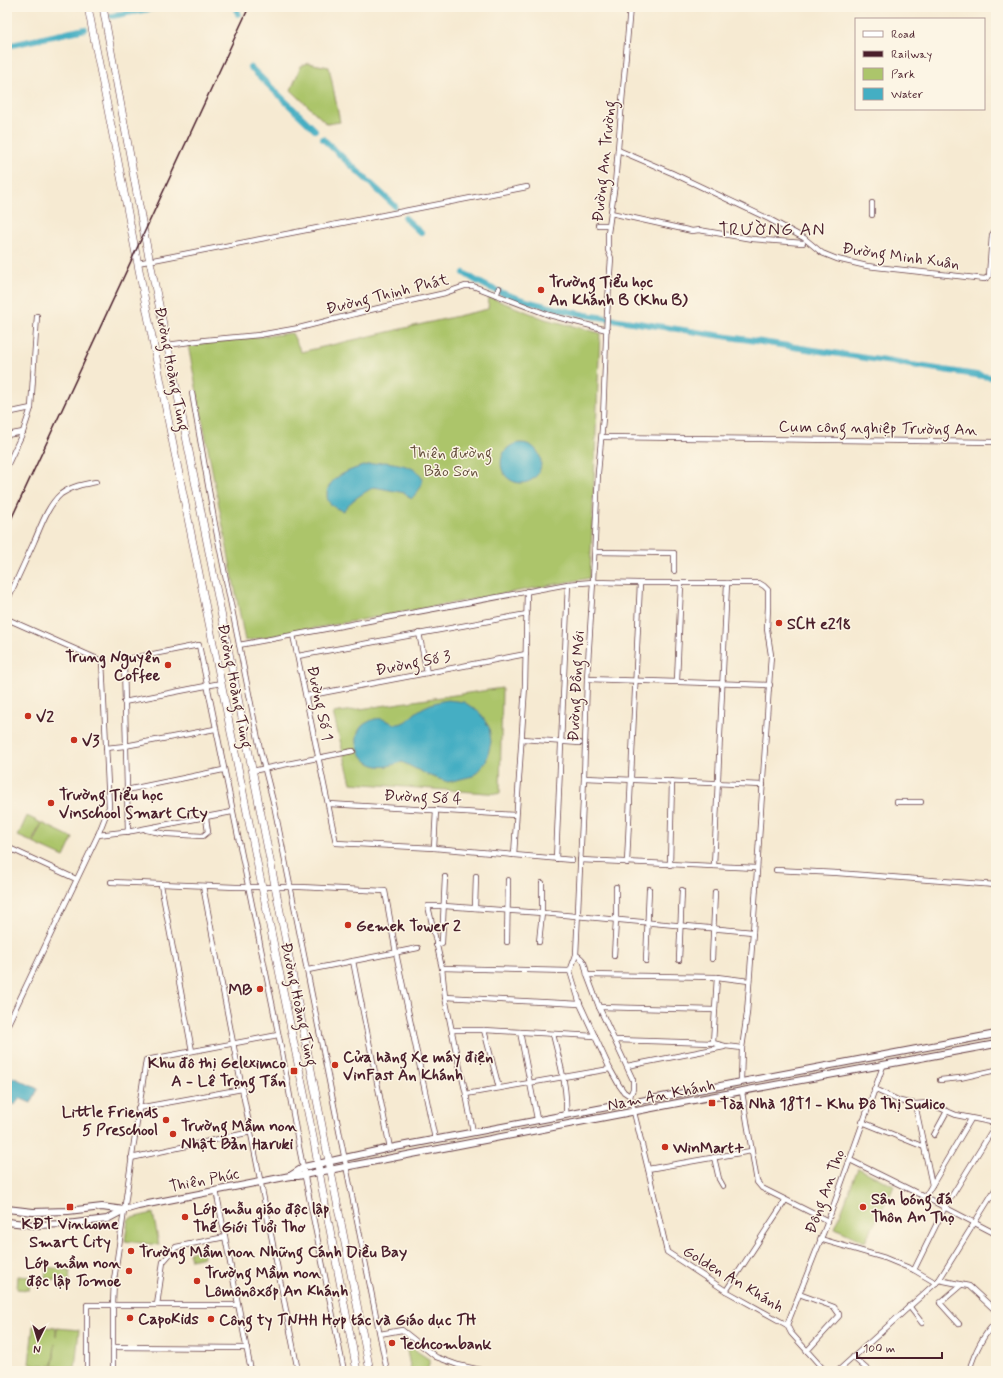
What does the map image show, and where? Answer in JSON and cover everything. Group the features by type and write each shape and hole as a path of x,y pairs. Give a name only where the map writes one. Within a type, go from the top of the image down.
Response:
{"main road":[{"name":"Đường Hoàng Tùng","path":"88,7 358,1371"},
{"name":"Đường Hoàng Tùng","path":"103,7 140,211 370,1371"},
{"path":"165,401 178,397"},
{"path":"187,512 200,508"}],"street":[{"name":"Đường An Trường","path":"607,324 611,258 608,250 609,225 616,184 630,7"},
{"name":"Đường Minh Xuân","path":"618,150 672,173 769,219 804,238 822,253 836,259 866,266 985,279 989,276 992,235 996,229"},
{"path":"138,263 527,187"},
{"path":"872,205 872,215"},
{"path":"611,213 692,231 699,230 752,238 804,243"},
{"path":"598,224 609,225"},
{"name":"Đường Thịnh Phát","path":"167,345 205,340 259,336 299,328 445,293 465,286 473,286 497,291 550,316 607,330"},
{"path":"7,466 23,432 30,408 37,316"},
{"name":"Đường Đồng Mới","path":"570,971 576,955 598,473 602,437 607,324"},
{"path":"192,393 214,521 308,970 387,1371"},
{"path":"7,413 30,408"},
{"path":"7,435 23,432"},
{"name":"Cụm công nghiệp Trường An","path":"602,437 996,442"},
{"path":"7,601 54,501 61,494 72,488 96,482"},
{"path":"203,524 214,521"},
{"path":"595,552 674,553 674,571"},
{"path":"240,645 568,584 593,582 640,584 726,583 759,584 764,586 768,590 766,629 771,655 770,686 753,932 742,1048 741,1081"},
{"path":"714,866 726,583"},
{"path":"556,859 568,584"},
{"path":"627,863 640,584"},
{"path":"677,681 681,584"},
{"path":"514,855 522,739 527,591"},
{"path":"298,656 527,614"},
{"path":"7,619 102,661 109,807 98,835 7,1026"},
{"path":"419,633 427,673"},
{"name":"Đường Số 1","path":"252,771 319,757 293,635"},
{"path":"128,832 124,702 125,660 199,645 278,1034 344,1371"},
{"name":"Đường Số 3","path":"306,696 526,654"},
{"path":"588,678 770,686"},
{"path":"124,702 207,687 221,683"},
{"path":"106,748 125,746 215,729"},
{"path":"522,739 580,743"},
{"path":"353,751 319,757 336,843 434,848 572,860"},
{"path":"126,790 224,770"},
{"path":"584,778 763,785"},
{"path":"670,864 672,781"},
{"path":"897,802 920,802"},
{"name":"Đường Số 4","path":"329,804 516,815"},
{"path":"434,848 436,810"},
{"path":"98,835 128,832 232,812"},
{"path":"143,829 166,834 203,836 208,832 206,818"},
{"path":"7,847 76,879"},
{"path":"580,860 757,868"},
{"path":"776,870 996,885"},
{"path":"475,908 476,876"},
{"path":"436,945 442,943 445,877"},
{"path":"507,942 508,880"},
{"path":"111,882 161,885 291,887 385,891 396,953 435,1139"},
{"path":"539,942 542,913 542,883"},
{"path":"161,885 192,1051"},
{"path":"203,886 298,1371"},
{"path":"614,956 616,887"},
{"path":"646,960 649,889"},
{"path":"679,960 682,890"},
{"path":"712,959 715,892"},
{"path":"473,1132 455,1047 442,968 428,906 508,910 753,932"},
{"path":"308,970 418,948"},
{"name":"Golden An Khánh","path":"576,955 581,957 584,961 587,975 599,1007 633,1080 631,1099 667,1252 726,1291 787,1325 791,1333 825,1371"},
{"path":"353,961 390,1148"},
{"path":"442,968 570,971 580,1004 610,1069 619,1086 631,1099"},
{"path":"587,975 717,977 749,981"},
{"path":"713,1043 717,977"},
{"path":"446,997 580,1004"},
{"path":"599,1007 715,1010"},
{"path":"453,1030 484,1030 595,1036"},
{"path":"484,1030 499,1088"},
{"path":"520,1032 537,1119"},
{"path":"113,1371 112,1305 114,1280 146,1060 278,1034"},
{"path":"553,1034 562,1077 566,1088 566,1114"},
{"name":"Nam An Khánh","path":"344,1158 566,1114 631,1099 741,1081 996,1034"},
{"path":"615,1040 713,1043 742,1048"},
{"name":"Nam An Khánh","path":"319,1172 996,1044"},
{"path":"626,1066 725,1046"},
{"path":"883,1055 883,1066"},
{"name":"Đông An Thọ","path":"787,1325 828,1221 883,1066"},
{"path":"466,1094 610,1069"},
{"path":"940,1080 960,1078 996,1070"},
{"path":"138,1108 242,1089"},
{"path":"874,1089 900,1101 915,1104 928,1103 956,1115 996,1124 945,1207 914,1270"},
{"path":"742,1092 757,1182 762,1188 828,1221"},
{"path":"915,1104 932,1185"},
{"path":"934,1135 947,1111"},
{"path":"925,1197 971,1119"},
{"path":"862,1122 924,1147"},
{"path":"131,1158 251,1132"},
{"path":"415,1143 417,1153"},
{"path":"648,1169 751,1151"},
{"path":"714,1157 723,1186"},
{"name":"Thiên Phúc","path":"290,1176 304,1167 344,1158"},
{"path":"850,1160 975,1222 996,1234"},
{"name":"Thiên Phúc","path":"7,1222 34,1225 67,1224 107,1219 124,1210 150,1203 290,1176 319,1172"},
{"path":"838,1371 909,1306 938,1282 996,1188"},
{"path":"216,1190 251,1371"},
{"path":"726,1291 786,1200"},
{"name":"Thiên Phúc","path":"7,1209 33,1212 68,1211 102,1207 124,1210"},
{"path":"157,1305 163,1262 176,1247 225,1237"},
{"path":"820,1239 885,1258 938,1282 969,1286 996,1311"},
{"path":"959,1324 940,1303 961,1284"},
{"path":"799,1294 834,1307 839,1314 839,1316 807,1351"},
{"path":"87,1371 87,1305 238,1304"},
{"path":"909,1306 922,1323"},
{"path":"969,1371 972,1360 984,1336 996,1322"},
{"path":"380,1334 402,1330 436,1357 458,1365 485,1371"},
{"path":"113,1347 246,1348"},
{"path":"853,1357 869,1371"}],"green space":[{"path":"308,63 329,67 340,122 327,124 291,90 301,66"},
{"name":"Thiên đường Bảo Sơn","path":"489,297 545,319 600,333 590,578 245,641 188,345 292,333 301,352 488,309"},
{"path":"502,688 500,794 351,783 333,713"},
{"path":"27,816 41,823 32,842 18,836"},
{"path":"42,823 73,838 64,857 33,843"},
{"name":"Sân bóng đá Thôn An Thọ","path":"858,1168 894,1186 865,1242 835,1228"},
{"path":"153,1213 159,1245 125,1241 128,1220"},
{"path":"202,1249 204,1257 191,1260 189,1252"},
{"path":"46,1267 70,1270 69,1282 45,1279"},
{"path":"18,1276 30,1277 29,1290 17,1289"},
{"path":"33,1326 56,1328 56,1336 57,1328 79,1330 75,1368 29,1364"},
{"path":"405,1341 430,1360 427,1371 411,1371"}],"water":[{"path":"517,443 525,443 532,446 538,452 541,463 538,474 532,480 525,483 517,483 510,480 504,474 501,467 501,459 504,452 510,446"},
{"path":"384,462 410,468 421,476 422,483 419,490 411,499 405,493 374,487 353,500 343,511 330,504 327,498 328,487 340,475 368,465"},
{"path":"448,700 464,702 479,712 489,727 491,742 486,762 473,776 448,782 430,776 402,762 390,766 381,766 366,761 362,756 357,744 357,737 362,726 365,724 375,719 384,719 394,724 402,723 407,721 426,706"},
{"path":"13,1077 38,1089 31,1103 19,1098 15,1105 7,1101 7,1090"}],"waterway":[{"path":"112,16 159,7"},
{"path":"237,7 238,14"},
{"path":"7,46 85,29"},
{"path":"250,67 315,130"},
{"path":"323,139 395,206"},
{"path":"405,218 421,233"},
{"path":"464,273 478,282 507,295 586,315 996,378"}],"railway":[{"path":"7,528 249,7"}],"place":[{"name":"Trường Tiểu học An Khánh B (Khu B)","path":"541,290"},
{"name":"SCH e218","path":"779,623"},
{"name":"Trung Nguyên Coffee","path":"168,665"},
{"name":"V2","path":"28,716"},
{"name":"V3","path":"74,740"},
{"name":"Trường Tiểu học Vinschool Smart City","path":"51,803"},
{"name":"Gemek Tower 2","path":"348,925"},
{"name":"MB","path":"260,989"},
{"name":"Cửa hàng Xe máy điện VinFast An Khánh","path":"335,1065"},
{"name":"Khu đô thị Geleximco A - Lê Trọng Tấn","path":"294,1071"},
{"name":"Tòa Nhà 18T1 - Khu Đô Thị Sudico","path":"712,1103"},
{"name":"Little Friends 5 Preschool","path":"166,1120"},
{"name":"Trường Mầm non Nhật Bản Haruki","path":"173,1134"},
{"name":"WinMart+","path":"665,1147"},
{"name":"KĐT Vinhome Smart City","path":"70,1207"},
{"name":"Sân bóng đá Thôn An Thọ","path":"863,1207"},
{"name":"Lớp mẫu giáo độc lập Thế Giới Tuổi Thơ","path":"185,1217"},
{"name":"Trường Mầm non Những Cánh Diều Bay","path":"131,1251"},
{"name":"Lớp mầm non độc lập Tomoe","path":"129,1271"},
{"name":"Trường Mầm non Lômônôxốp An Khánh","path":"197,1281"},
{"name":"CapoKids","path":"130,1318"},
{"name":"Công ty TNHH Hợp tác và Giáo dục TH","path":"211,1319"},
{"name":"Techcombank","path":"392,1343"}],"district":[{"name":"TRƯỜNG AN","path":"772,229"}]}
